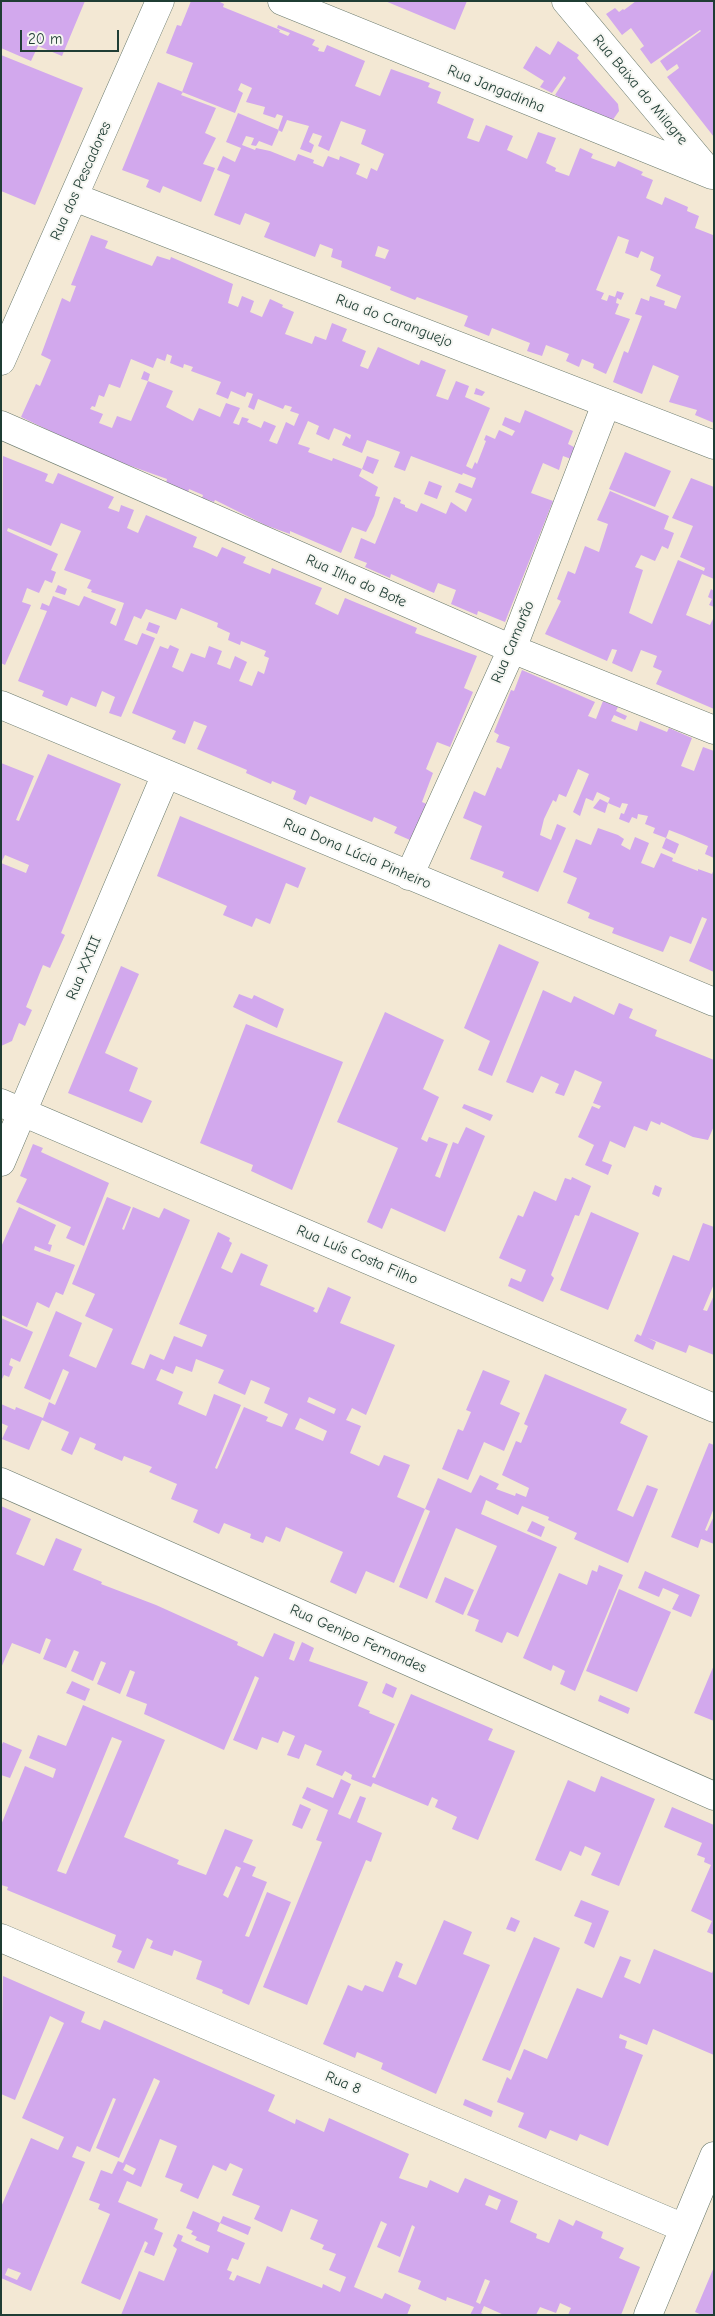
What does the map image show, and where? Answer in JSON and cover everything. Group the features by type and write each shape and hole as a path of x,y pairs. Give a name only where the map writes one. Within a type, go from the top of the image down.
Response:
{"street":[{"name":"Rua dos Pescadores","path":"1,361 160,1"},
{"name":"Rua Jangadinha","path":"282,1 713,177"},
{"name":"Rua Baixa do Milagre","path":"566,1 713,177"},
{"name":"Rua do Caranguejo","path":"74,197 714,446"},
{"name":"Rua Camarão","path":"409,876 512,649 606,404"},
{"name":"Rua Ilha do Bote","path":"1,425 512,649 714,730"},
{"name":"Rua Dona Lúcia Pinheiro","path":"1,705 714,1002"},
{"name":"Rua XXIII","path":"1,1162 12,1107 166,774"},
{"name":"Rua Luís Costa Filho","path":"12,1107 714,1408"},
{"name":"Rua Genipo Fernandes","path":"1,1482 714,1796"},
{"name":"Rua 8","path":"1,1938 684,2228"},
{"path":"648,2315 714,2156"}],"building":[{"path":"1,1 85,1 62,56 38,46 31,61 1,48"},
{"path":"191,1 218,1 224,4 223,7 280,30 279,32 288,36 290,33 277,28 278,25 315,40 312,45 319,48 318,51 324,52 327,45 365,61 355,86 380,96 391,69 430,83 428,87 441,92 437,103 474,119 467,138 479,142 486,125 513,136 507,150 527,159 538,132 556,138 546,163 556,168 555,171 569,176 580,148 593,154 591,158 615,167 618,161 643,172 641,175 653,180 646,198 662,205 665,197 688,207 687,211 699,216 695,228 713,235 714,423 695,415 697,410 669,402 679,376 653,365 642,394 613,382 624,351 628,353 642,316 635,314 641,298 649,301 650,296 665,301 664,305 676,309 681,296 656,286 661,275 650,270 654,257 641,251 638,258 625,253 629,240 618,236 596,290 604,293 601,299 607,301 609,295 615,297 617,291 624,293 621,300 617,298 616,303 619,304 615,314 630,319 606,374 593,368 594,364 582,359 579,367 566,361 569,354 546,345 542,356 527,351 530,343 492,328 489,336 464,326 468,316 417,297 415,300 390,290 391,287 341,267 342,261 331,257 333,249 320,244 315,257 264,237 270,223 245,213 240,225 214,215 230,175 217,170 223,156 235,162 241,148 226,142 238,113 278,130 283,116 277,114 275,118 263,114 265,107 246,102 252,88 241,83 238,90 243,93 235,113 182,92 193,63 166,53 177,25 181,26","holes":["287,120 309,126 300,149 311,153 314,145 309,142 313,133 322,136 318,146 329,151 341,121 366,130 361,144 384,154 377,171 371,168 367,179 356,174 360,164 340,156 339,160 328,156 323,167 313,163 314,160 298,154 295,161 270,151 256,148 255,150 242,145 246,136 254,138 251,145 256,146 259,141 272,146 279,130 282,132","378,246 389,250 385,259 375,256"]},
{"path":"385,1 467,1 455,30"},
{"path":"636,1 714,1 714,137 667,77 679,68 677,64 667,71 660,61 701,31 651,64 640,49 644,46 631,28 622,35 606,14 615,8 619,12 624,10"},
{"path":"558,41 579,55 577,58 618,104 619,111 612,121 604,123 555,95 566,78 564,76 552,93 540,87 544,81 523,68 536,46 550,55"},
{"path":"1,55 83,88 35,205 1,191"},
{"path":"158,82 183,92 181,95 216,108 205,133 216,138 203,164 215,168 201,202 163,186 160,193 146,187 149,180 122,170"},
{"path":"91,235 108,241 105,248 152,266 157,256 170,260 171,257 233,284 228,303 238,307 242,296 254,301 250,312 262,317 270,299 283,305 282,307 294,312 285,334 312,344 315,336 326,340 332,323 347,329 342,341 366,351 360,366 368,369 378,347 419,365 421,360 446,370 436,396 448,400 456,381 469,386 465,397 490,408 466,466 472,469 475,462 477,464 486,441 484,440 486,435 495,439 499,430 512,436 515,431 502,425 505,417 520,423 525,410 573,431 568,444 576,448 571,459 563,456 559,470 543,463 531,493 553,501 505,622 478,611 477,615 451,604 456,590 438,583 434,593 391,574 390,578 365,567 367,563 354,558 361,538 375,544 394,497 401,500 400,503 405,505 405,507 417,512 421,503 446,514 451,502 466,512 472,499 455,492 459,483 472,488 476,478 463,473 462,475 411,456 405,471 394,467 400,452 367,440 362,453 342,445 346,436 350,439 351,435 334,428 329,440 316,434 319,426 308,421 298,444 310,448 308,452 332,461 333,458 362,469 359,476 378,487 375,496 380,497 366,532 352,527 341,553 290,531 290,534 265,525 215,500 214,502 202,498 203,495 189,489 188,492 166,483 167,479 100,455 21,417 36,384 40,386 51,360 41,355 62,298 70,302 76,286 71,285","holes":["167,354 172,356 170,363 183,368 184,364 193,367 191,371 221,382 216,394 228,399 231,391 245,397 247,392 253,394 248,407 254,410 258,399 283,409 285,405 292,407 290,411 299,414 294,426 286,422 277,444 269,441 276,426 264,421 261,428 247,422 249,419 242,417 239,425 233,423 240,408 226,403 220,417 199,408 193,421 166,407 173,391 148,381 131,421 117,416 112,428 99,423 103,414 90,409 92,406 95,407 99,395 104,397 109,384 120,388 131,359 153,368 157,358 165,361"]},
{"path":"144,371 150,374 148,381 141,379"},
{"path":"476,388 485,392 482,396 474,394"},
{"path":"625,452 671,471 655,507 609,489"},
{"path":"3,456 48,474 45,481 53,484 58,473 114,497 108,508 119,512 121,505 134,510 127,528 138,533 146,515 197,537 193,547 217,557 222,547 246,557 243,563 270,574 272,568 322,588 315,604 338,615 345,598 417,628 415,633 477,656 464,688 473,692 450,747 437,742 426,769 433,773 422,802 429,805 417,838 410,840 394,833 397,827 374,817 372,822 310,796 306,805 293,799 296,791 272,781 271,784 246,773 247,770 197,749 207,726 194,721 185,744 172,739 176,731 132,713 160,646 168,649 170,645 179,649 172,667 183,672 191,653 205,658 209,646 222,651 217,664 230,669 235,656 247,662 239,681 252,686 258,671 264,674 269,658 264,656 266,651 241,641 240,645 228,640 230,633 217,627 218,623 181,608 176,620 146,609 141,619 134,616 124,640 137,645 142,633 155,638 121,717 109,713 115,697 102,691 96,707 71,697 67,706 42,696 44,691 18,681 47,611 40,609 42,603 49,606 53,596 79,606 84,596 116,609 110,623 116,626 124,603 91,592 92,590 87,588 91,580 64,570 81,531 61,523 51,546 8,528 7,531 58,554 51,570 56,572 52,583 45,580 39,593 27,588 22,602 31,605 5,665 1,663"},
{"path":"367,456 379,460 373,474 362,469"},
{"path":"691,478 714,487 714,579 702,574 686,615 710,625 714,617 714,709 656,684 662,671 653,667 657,656 641,650 632,672 612,663 617,650 612,649 607,661 545,634 561,601 557,599 568,571 575,574 585,546 599,552 608,524 597,520 610,491 669,516 664,529 674,533 668,549 662,546 655,561 641,555 635,567 643,570 629,613 652,624 678,560 704,571 705,568 680,557 693,526 672,518"},
{"path":"429,481 442,486 437,499 424,494"},
{"path":"58,585 67,589 65,595 55,592"},
{"path":"711,589 714,591 714,607 709,605 712,599 708,597"},
{"path":"149,622 160,626 157,634 146,630"},
{"path":"522,670 595,702 588,716 596,719 603,701 618,707 616,711 627,716 625,720 614,715 611,721 637,731 640,721 667,732 669,728 692,738 681,766 694,771 703,747 714,751 714,858 705,854 708,846 682,835 669,830 666,838 653,833 655,828 645,824 648,816 638,814 637,819 632,817 629,823 619,819 621,813 624,814 628,804 622,803 620,808 608,803 610,798 597,792 593,801 586,798 580,816 573,812 589,774 578,769 566,797 559,794 556,802 553,800 544,819 540,835 551,840 557,824 566,828 538,892 502,877 504,872 470,859 482,826 463,818 474,791 485,796 497,767 501,769 510,747 496,742 499,735 494,732 511,690 514,691"},
{"path":"48,754 121,784 61,933 65,935 50,968 43,965 26,1007 32,1010 25,1026 19,1023 12,1041 1,1046 1,763 34,776 16,820 19,821","holes":["5,855 29,865 26,873 1,863"]},
{"path":"600,799 608,803 605,813 593,808"},
{"path":"180,816 306,868 298,888 286,883 270,924 256,918 252,927 223,915 227,906 157,876"},
{"path":"598,828 624,839 621,845 630,850 635,837 649,843 641,863 654,868 661,853 673,858 672,861 698,871 698,869 712,874 714,869 714,972 689,961 707,919 702,917 691,944 670,936 663,952 612,933 614,928 588,918 590,913 567,903 577,878 563,872 576,839 591,845"},
{"path":"666,838 679,844 675,854 662,848"},
{"path":"499,944 539,962 492,1076 478,1070 490,1041 464,1028"},
{"path":"121,966 139,974 105,1053 138,1068 129,1091 152,1101 142,1123 68,1093"},
{"path":"543,990 571,1003 574,996 614,1015 619,1003 633,1009 629,1018 657,1030 655,1036 714,1060 714,1126 708,1140 693,1137 661,1122 660,1125 651,1121 647,1131 634,1126 625,1148 610,1141 602,1161 612,1165 608,1175 585,1165 594,1145 578,1137 592,1106 599,1109 601,1106 593,1103 602,1082 575,1070 564,1096 555,1093 559,1084 541,1076 533,1093 506,1082"},
{"path":"239,994 252,999 254,995 284,1009 277,1028 233,1007"},
{"path":"385,1012 444,1040 423,1089 439,1097 421,1139 427,1142 429,1137 448,1144 435,1176 440,1178 453,1142 458,1144 466,1127 485,1136 445,1232 391,1208 382,1229 367,1222 398,1148 337,1122"},
{"path":"246,1024 343,1062 292,1190 251,1171 253,1165 200,1143"},
{"path":"464,1104 493,1115 490,1121 462,1108"},
{"path":"33,1144 43,1148 41,1152 109,1183 84,1246 66,1238 71,1227 16,1202 27,1179 20,1176"},
{"path":"572,1177 591,1186 579,1216 575,1215 551,1275 554,1278 543,1302 508,1286 511,1278 521,1282 526,1270 499,1258 518,1215 523,1217 534,1191 556,1201 565,1178 571,1180"},
{"path":"655,1185 662,1188 659,1197 652,1194"},
{"path":"107,1197 131,1207 122,1229 124,1230 133,1207 159,1218 164,1208 190,1220 131,1364 144,1369 150,1354 164,1360 174,1336 202,1347 207,1335 179,1324 218,1232 230,1238 229,1241 232,1243 221,1268 232,1273 241,1253 268,1265 260,1285 315,1308 313,1311 317,1313 328,1287 351,1297 340,1323 395,1345 366,1415 352,1408 346,1420 361,1426 350,1453 379,1466 384,1455 410,1465 397,1497 425,1509 394,1583 366,1571 356,1594 330,1582 343,1552 286,1527 280,1542 266,1536 263,1543 250,1538 251,1534 224,1523 219,1534 193,1522 198,1510 171,1499 177,1484 149,1472 152,1467 124,1456 122,1461 94,1449 96,1444 80,1437 72,1455 61,1450 69,1432 42,1420 29,1450 2,1439 8,1426 1,1423 1,1404 15,1410 16,1407 43,1418 49,1402 55,1405 69,1372 63,1369 50,1400 24,1388 56,1311 82,1323 69,1356 96,1368 113,1329 85,1316 95,1294 72,1284","holes":["196,1359 224,1370 218,1383 245,1395 251,1380 270,1388 264,1403 288,1414 282,1427 266,1421 268,1417 244,1407 217,1469 215,1468 241,1405 214,1394 206,1416 178,1404 183,1392 156,1380 161,1369 173,1374 176,1366 192,1372","309,1397 336,1409 334,1414 307,1402","300,1418 327,1431 323,1441 295,1429"]},
{"path":"19,1207 56,1225 48,1244 52,1245 50,1252 35,1246 34,1250 75,1265 63,1295 56,1292 49,1308 37,1302 27,1327 1,1315 1,1247"},
{"path":"591,1212 639,1233 608,1310 560,1290"},
{"path":"703,1223 714,1227 714,1284 703,1310 707,1311 714,1295 714,1355 689,1345 686,1353 648,1338 656,1342 653,1350 634,1341 637,1334 641,1336 673,1255 689,1261"},
{"path":"1,1318 33,1332 20,1362 11,1358 9,1365 13,1367 9,1377 4,1375 1,1381"},
{"path":"483,1370 510,1381 500,1404 520,1413 504,1451 484,1442 468,1480 442,1469 458,1429 463,1431 471,1412 466,1410"},
{"path":"545,1374 627,1409 620,1423 648,1436 617,1510 633,1517 647,1485 658,1489 628,1563 574,1539 577,1533 548,1520 549,1517 522,1506 518,1515 486,1500 481,1514 557,1547 518,1637 507,1632 502,1643 475,1631 479,1620 467,1615 497,1546 456,1528 427,1599 399,1587 430,1511 425,1509 438,1478 471,1493 480,1475 499,1484 496,1489 515,1496 516,1493 526,1497 529,1488 502,1475 516,1441 521,1443 528,1426 524,1424"},
{"path":"709,1443 714,1445 714,1508 705,1530 707,1531 714,1516 714,1544 701,1539 698,1548 671,1537"},
{"path":"1,1506 31,1519 16,1554 44,1566 56,1538 82,1549 73,1570 102,1582 101,1584 156,1605 238,1642 237,1645 263,1657 274,1633 295,1642 289,1659 294,1661 302,1642 314,1648 309,1661 368,1682 358,1706 395,1724 372,1777 375,1778 411,1694 493,1729 488,1740 515,1751 478,1840 452,1829 457,1817 435,1807 438,1800 432,1797 428,1806 373,1783 371,1787 351,1779 352,1775 345,1771 342,1776 316,1765 322,1751 305,1744 299,1759 287,1755 295,1736 283,1731 278,1743 262,1737 257,1750 233,1740 259,1678 255,1676 224,1750 144,1714 147,1704 126,1696 135,1672 130,1670 120,1694 97,1684 106,1663 101,1661 93,1681 71,1671 79,1652 74,1650 66,1668 43,1659 51,1640 46,1638 40,1654 12,1643 1,1668"},
{"path":"532,1521 545,1527 541,1537 527,1531"},
{"path":"599,1565 623,1575 575,1691 560,1684 565,1671 553,1665 551,1671 523,1658 559,1573 587,1585 592,1570 597,1572"},
{"path":"645,1571 700,1595 691,1617 672,1609 679,1595 663,1588 659,1597 638,1588"},
{"path":"445,1577 474,1590 463,1615 435,1602"},
{"path":"619,1589 671,1612 637,1692 586,1671"},
{"path":"714,1665 714,1721 694,1713"},
{"path":"72,1681 90,1689 85,1701 66,1693"},
{"path":"386,1683 397,1688 393,1698 382,1693"},
{"path":"600,1695 630,1708 628,1714 598,1701"},
{"path":"83,1705 165,1740 124,1837 179,1860 177,1864 206,1875 225,1829 253,1840 243,1862 256,1867 252,1876 267,1882 245,1936 249,1937 267,1892 291,1902 249,2005 222,1993 223,1990 196,1979 202,1961 174,1950 172,1956 150,1948 153,1941 147,1938 134,1969 117,1962 122,1951 112,1947 116,1935 7,1890 8,1887 1,1885 1,1825 25,1766 53,1778 56,1769 29,1758 38,1735 66,1746","holes":["112,1737 122,1741 66,1874 57,1871","236,1866 241,1868 228,1898 223,1895"]},
{"path":"3,1742 22,1750 10,1778 1,1775 1,1747"},
{"path":"601,1776 655,1799 619,1886 591,1875 601,1853 585,1846 581,1856 570,1851 561,1871 535,1860 568,1780 595,1792"},
{"path":"341,1779 351,1784 338,1814 350,1819 360,1796 366,1798 357,1822 382,1833 371,1862 366,1860 307,2005 263,1987 322,1842 316,1840 328,1810 302,1798 307,1787 333,1798"},
{"path":"300,1804 311,1809 302,1829 292,1825"},
{"path":"672,1807 714,1825 714,1935 707,1932 712,1921 691,1911 711,1865 704,1862 705,1858 697,1855 702,1843 664,1827"},
{"path":"581,1900 609,1911 594,1948 584,1943 592,1923 574,1916"},
{"path":"511,1917 520,1921 515,1932 506,1929"},
{"path":"444,1920 472,1932 463,1954 490,1965 436,2094 381,2069 383,2063 357,2052 355,2058 323,2044 348,1985 362,1991 365,1985 383,1992 396,1961 403,1964 398,1977 416,1985"},
{"path":"534,1937 560,1948 510,2071 482,2060"},
{"path":"654,1949 712,1973 714,1968 714,2055 653,2029 647,2045 620,2034 619,2038 627,2041 625,2048 643,2055 608,2146 580,2134 577,2141 550,2130 546,2139 518,2127 524,2113 497,2102 507,2077 511,2080 524,2049 547,2059 577,1988 602,1998 620,1956 631,1960 624,1977 640,1984"},
{"path":"3,1976 85,2012 81,2022 100,2030 104,2020 275,2095 268,2111 295,2124 296,2119 324,2132 329,2118 409,2154 399,2178 427,2188 430,2180 458,2193 465,2178 518,2201 510,2222 537,2234 536,2238 549,2243 559,2219 573,2226 576,2220 603,2232 601,2238 624,2248 619,2258 640,2267 621,2315 568,2315 571,2308 560,2303 556,2313 540,2307 536,2315 504,2315 484,2306 481,2313 485,2315 470,2315 474,2307 447,2297 446,2301 418,2289 421,2281 398,2272 415,2227 412,2225 400,2257 377,2247 387,2224 381,2221 354,2287 382,2299 385,2293 411,2305 407,2315 121,2315 139,2271 164,2281 177,2249 173,2246 178,2234 183,2236 181,2241 208,2253 210,2246 195,2240 197,2237 191,2234 193,2231 186,2228 193,2211 220,2223 217,2231 245,2243 238,2260 232,2258 227,2270 232,2272 229,2279 234,2281 237,2275 260,2284 267,2266 322,2288 323,2284 340,2292 346,2277 329,2270 336,2254 322,2249 324,2245 310,2239 318,2220 291,2209 282,2232 254,2219 260,2206 232,2195 243,2169 230,2163 226,2171 213,2165 198,2199 180,2191 183,2184 165,2177 177,2146 160,2139 141,2187 127,2181 118,2202 158,2219 154,2229 163,2233 154,2256 144,2252 148,2243 145,2241 120,2300 81,2283 110,2214 98,2209 100,2204 89,2200 101,2170 112,2174 118,2161 123,2163 160,2081 154,2078 119,2158 96,2148 116,2099 113,2098 90,2152 77,2146 72,2157 85,2162 31,2291 1,2278 1,2207 31,2138 58,2150 64,2137 22,2118 64,2023 50,2016 15,2100 1,2094","holes":["126,2164 136,2169 133,2175 123,2170","489,2195 501,2200 497,2210 485,2205","8,2268 21,2273 17,2280 5,2275","485,2279 490,2281 480,2304 476,2302"]},
{"path":"465,2099 493,2111 491,2117 463,2105"},
{"path":"223,2216 251,2227 248,2235 220,2223"},
{"path":"714,2267 714,2315 702,2315 695,2312"}]}
